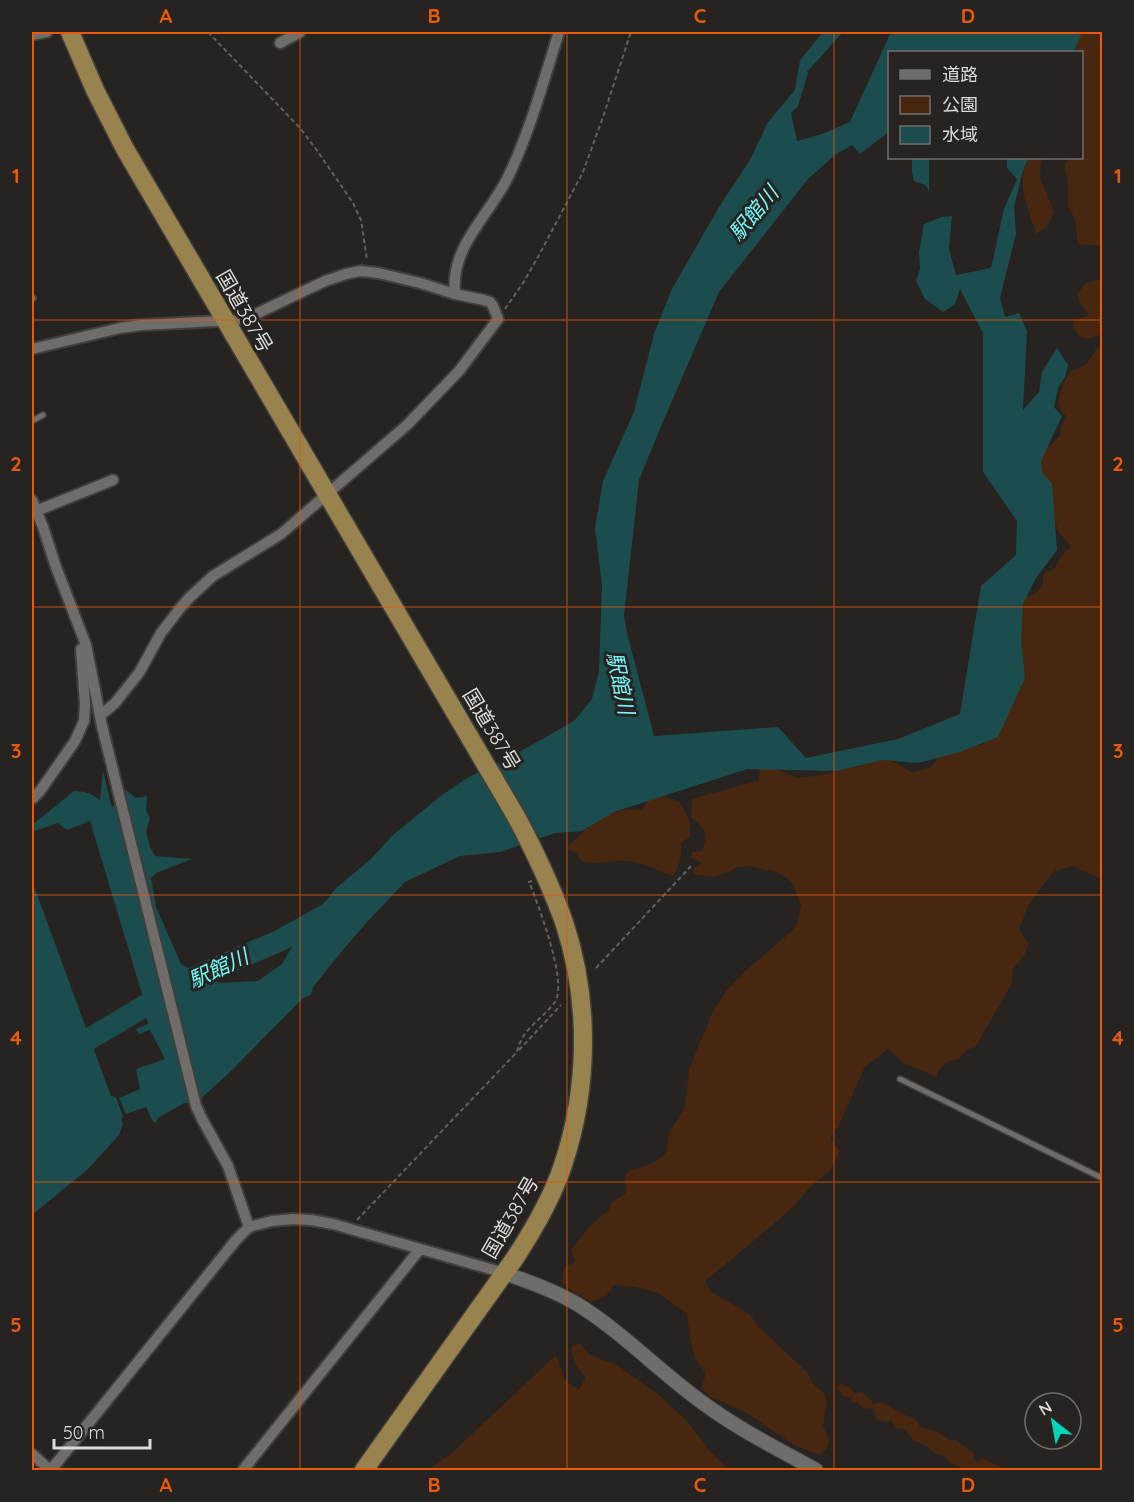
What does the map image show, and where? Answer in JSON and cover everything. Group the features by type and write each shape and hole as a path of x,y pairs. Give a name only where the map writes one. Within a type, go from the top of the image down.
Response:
{"highway":[{"name":"国道387号","path":"70,32 95,90 125,149 507,800 542,867 564,924 576,971 583,1028 580,1081 570,1139 556,1183 537,1222 503,1273 364,1470"}],"street":[{"path":"32,35 47,32"},
{"path":"280,43 300,32"},
{"path":"455,294 455,275 461,253 507,180 523,142 559,32"},
{"path":"32,349 142,325 237,320 315,285 339,276 365,271 490,302 498,319 459,371 423,409 328,497 281,534 213,576 180,607 161,633 139,673 101,721"},
{"path":"36,511 113,480"},
{"path":"32,500 88,653 101,721 196,1106 228,1166 249,1227"},
{"path":"32,799 75,741 84,721 81,630"},
{"path":"32,1454 50,1470 236,1240 249,1227 293,1219 311,1220 349,1229 503,1273 548,1289 579,1305 704,1404 816,1470"},
{"path":"243,1470 420,1249"}],"lane":[{"path":"32,421 43,416"},
{"path":"900,1079 1102,1178"}],"path":[{"path":"208,32 300,129 348,195 361,220 368,263 365,271"},
{"path":"498,319 533,266 583,172 631,32"},
{"path":"596,968 693,864"},
{"path":"517,1052 519,1041 556,1001 558,994 559,984 550,942 538,902 529,882 542,867"},
{"path":"349,1229 561,1005"}],"green space":[{"path":"1080,32 1102,32 1102,246 1078,244 1075,219 1068,206 1068,180 1065,164 1069,159 1083,159 1083,51 1075,51"},
{"path":"1028,159 1043,159 1040,177 1054,212 1047,227 1036,234 1024,196 1022,176"},
{"path":"1102,266 1102,338 1099,335 1087,339 1080,337 1073,327 1075,320 1089,315 1079,302 1077,294 1086,283 1100,279"},
{"path":"1102,345 1102,879 1073,866 1054,871 1029,904 1019,929 1028,944 1025,954 1013,969 1012,983 976,1046 966,1051 959,1059 946,1062 937,1077 905,1064 888,1049 865,1067 839,1125 830,1138 840,1151 830,1171 813,1184 794,1206 768,1229 705,1281 711,1292 750,1314 757,1325 808,1373 812,1383 824,1393 827,1401 823,1426 829,1439 827,1449 818,1455 794,1445 749,1414 709,1396 701,1387 706,1374 694,1356 687,1314 658,1293 636,1287 614,1285 607,1295 591,1302 573,1292 562,1282 564,1268 575,1262 571,1250 589,1227 609,1210 611,1203 626,1193 626,1174 653,1163 666,1153 669,1133 685,1107 689,1070 713,1012 726,991 797,924 801,905 793,885 777,872 748,866 737,867 715,877 693,874 694,868 702,863 691,858 692,852 702,851 705,835 700,824 691,817 692,799 759,780 760,765 777,769 797,778 823,775 886,758 912,772 930,768 940,756 983,744 998,723 1022,599 1038,591 1042,584 1043,574 1055,568 1060,558 1071,546 1058,531 1041,484 1040,451 1060,436 1066,416 1058,403 1063,383 1070,372 1087,364 1096,349"},
{"path":"663,797 679,802 690,823 690,837 681,843 680,861 673,876 629,861 596,863 581,861 576,852 566,849 599,820 620,811 641,811 649,799"},
{"path":"580,1343 590,1355 617,1365 658,1394 688,1422 709,1450 729,1470 428,1470 453,1452 556,1355 565,1380 579,1390 586,1377 576,1364 571,1347"},
{"path":"841,1383 854,1393 862,1392 873,1404 881,1402 917,1421 920,1427 939,1433 949,1440 956,1440 975,1454 973,1459 977,1462 983,1458 1006,1470 967,1470 950,1463 927,1446 914,1441 905,1429 896,1428 891,1420 887,1422 877,1420 873,1408 864,1409 858,1403 851,1402 850,1398 842,1395 836,1386"}],"water":[{"path":"823,32 843,32 808,71 806,69 808,73 798,106 791,113 797,141 822,134 850,122 891,32 1082,32 1074,51 888,51 888,133 860,154 852,145 835,155 808,179 719,292 639,480 624,615 654,736 778,727 806,758 898,739 960,714 981,586 1016,555 1017,521 983,472 983,333 960,289 955,304 943,312 925,299 916,281 920,269 919,252 924,224 952,216 949,249 956,275 991,268 1004,209 1017,179 1007,168 1007,159 1028,159 1014,207 1016,234 1000,298 1005,317 1019,313 1027,331 1023,410 1039,392 1042,372 1057,348 1068,365 1065,377 1058,388 1054,407 1062,416 1041,461 1042,473 1052,483 1057,550 1036,578 1023,604 1021,639 1025,678 998,737 960,752 918,763 882,760 837,771 747,769 614,812 582,831 555,833 500,852 460,856 405,882 342,951 313,987 311,995 303,998 196,1103 184,1103 158,1118 156,1123 152,1120 146,1107 126,1114 119,1098 140,1089 136,1069 165,1059 150,1030 139,1034 136,1029 148,1024 146,1016 148,1014 90,821 67,830 58,823 32,832 32,825 74,791 88,793 100,800 103,771 112,807 123,797 121,794 126,790 136,798 147,796 146,810 150,818 146,831 155,856 192,859 156,873 151,878 156,907 181,964 220,983 258,981 282,964 299,935 336,888 371,859 393,835 442,795 469,777 574,721 592,699 599,671 602,585 595,528 603,481 634,412 654,334 672,289 719,207 750,160 768,122 795,90 800,60"},
{"path":"912,159 929,159 929,192 926,185 914,181"},
{"path":"32,881 111,1096 116,1097 123,1124 119,1135 88,1169 32,1215"}],"waterway":[{"name":"駅館川","path":"32,1073 192,978 279,941 331,912"}]}
